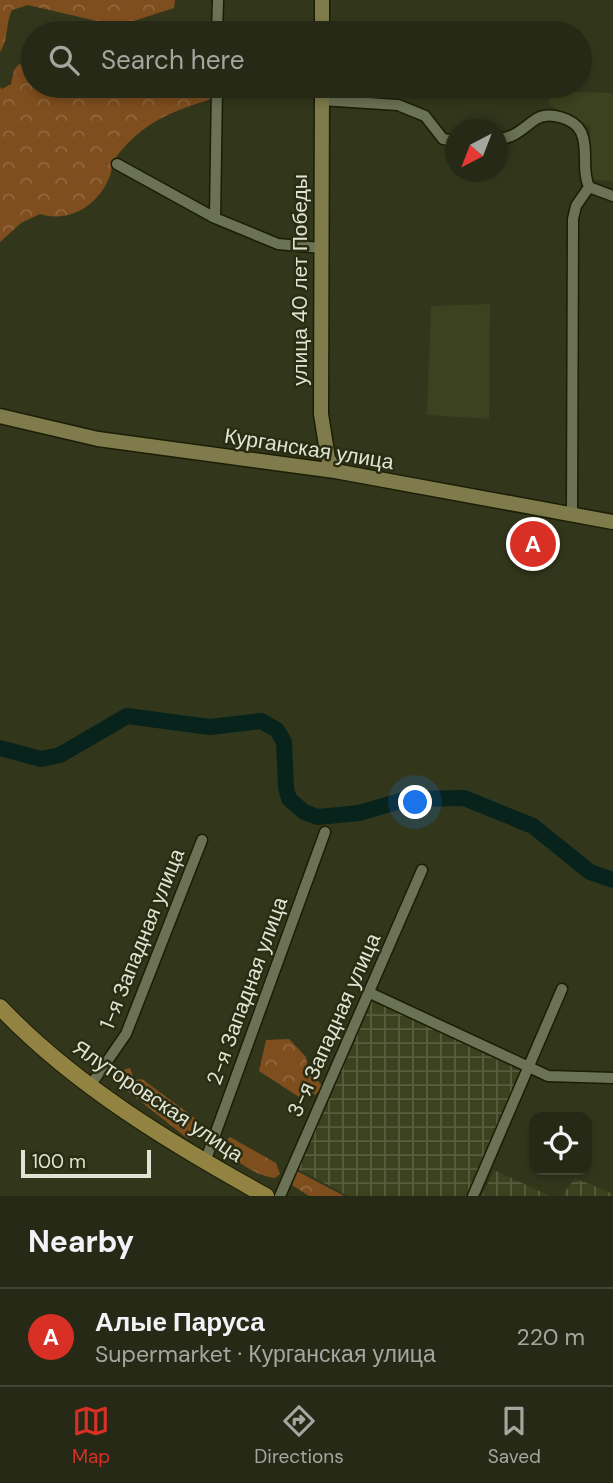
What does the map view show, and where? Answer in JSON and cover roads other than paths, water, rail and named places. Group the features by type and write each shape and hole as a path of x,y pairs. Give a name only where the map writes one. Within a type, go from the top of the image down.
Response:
{"main road":[{"path":"322,0 322,21"},
{"name":"улица 40 лет Победы","path":"322,98 321,414 328,458 335,471"},
{"name":"Курганская улица","path":"0,416 98,439 335,471 613,522"},
{"name":"Ялуторовская улица","path":"0,1007 49,1054 90,1086 205,1162 266,1196"}],"street":[{"path":"217,21 218,0"},
{"path":"215,218 217,98"},
{"path":"354,98 398,105 425,116 445,139"},
{"path":"508,137 545,116 562,117 573,122 580,132 585,177 589,187 613,196"},
{"path":"117,164 215,218 278,244 321,248"},
{"path":"572,516 573,219 589,187"},
{"name":"2-я Западная улица","path":"205,1162 326,832"},
{"name":"1-я Западная улица","path":"90,1086 126,1034 202,840"},
{"name":"3-я Западная улица","path":"280,1196 422,870"},
{"path":"473,1196 562,989"},
{"path":"370,993 548,1076 613,1077"}],"waterway":[{"path":"0,748 41,759 60,755 127,716 210,727 261,721 277,730 284,742 289,799 304,812 318,817 359,813 407,799 464,798 533,826 590,872 613,880"}],"place":[{"name":"Алые Паруса","path":"533,544"}]}
